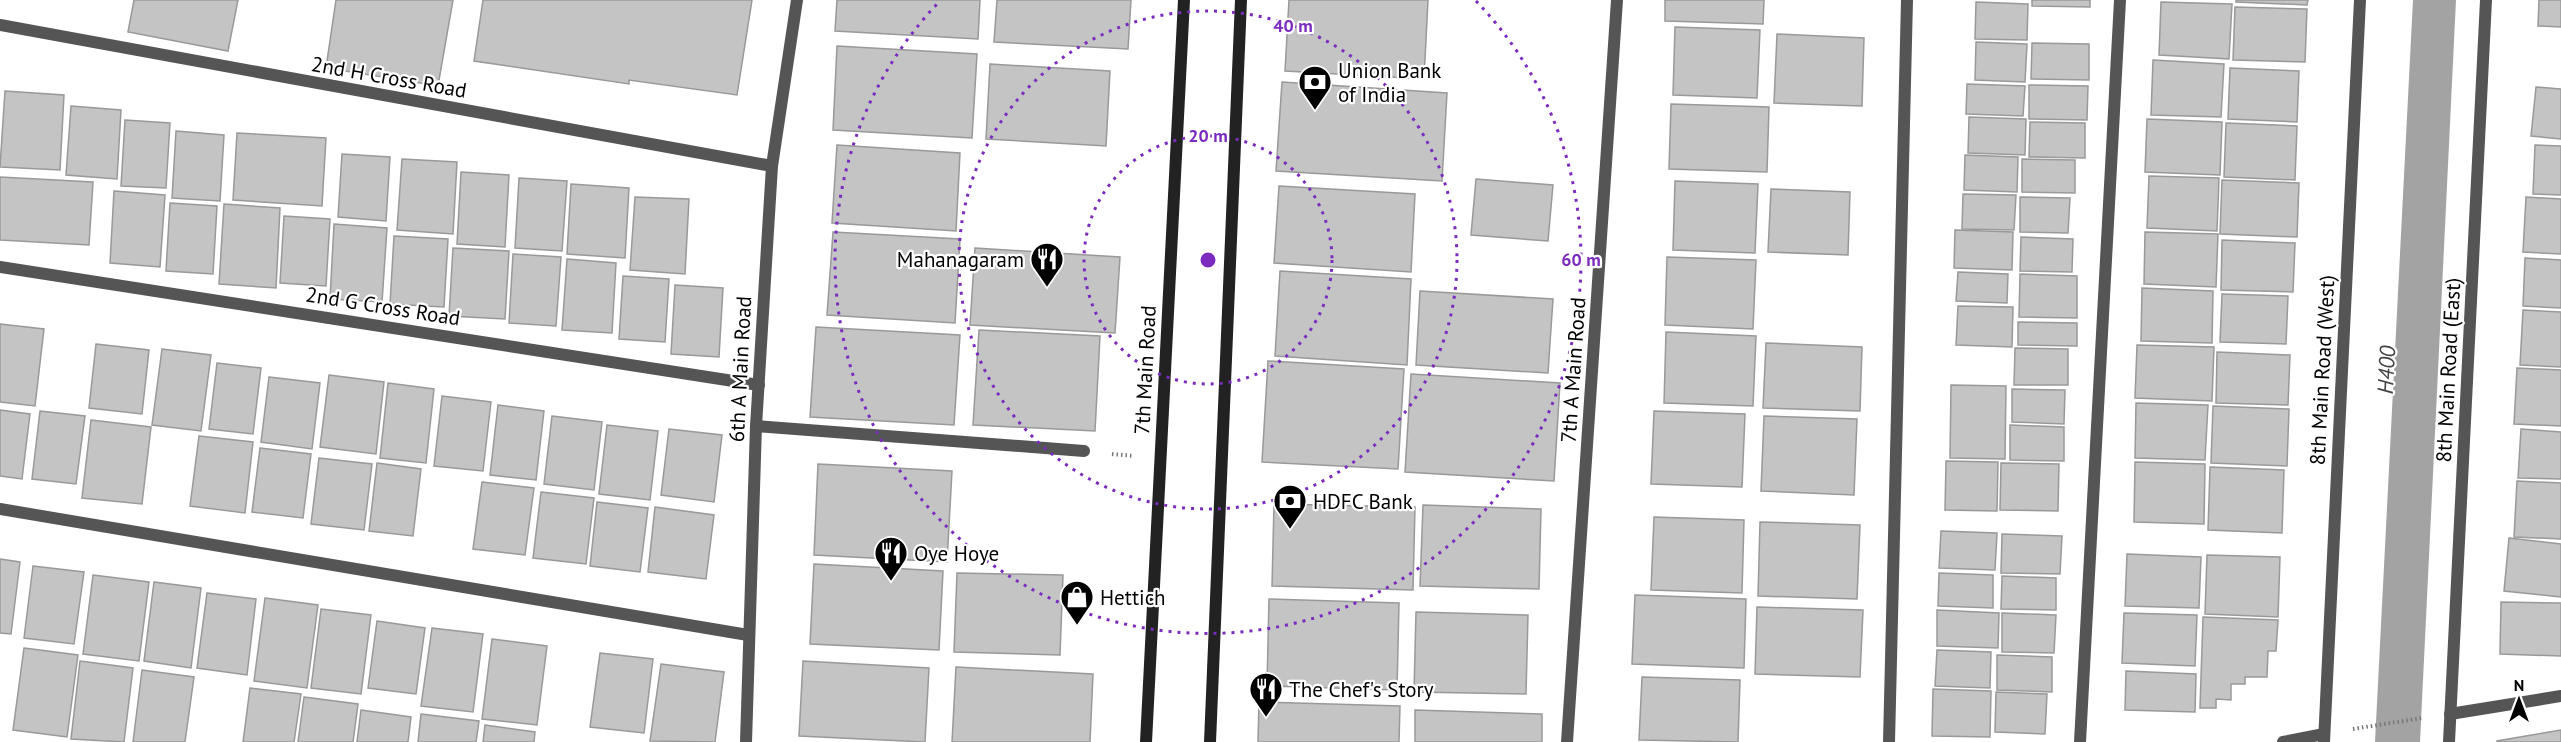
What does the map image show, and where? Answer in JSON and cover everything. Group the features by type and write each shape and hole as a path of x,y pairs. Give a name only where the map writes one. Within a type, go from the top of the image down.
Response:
{"main road":[{"name":"7th Main Road","path":"1146,742 1184,0"},
{"path":"1210,742 1240,0"}],"street":[{"name":"6th A Main Road","path":"746,742 756,426 772,166 797,0"},
{"name":"7th A Main Road","path":"1567,742 1617,0"},
{"path":"1889,742 1907,0"},
{"path":"2080,742 2120,0"},
{"name":"8th Main Road (West)","path":"2324,738 2360,0"},
{"name":"8th Main Road (East)","path":"2449,742 2486,0"},
{"name":"2nd H Cross Road","path":"0,25 772,166"},
{"name":"2nd G Cross Road","path":"0,267 759,385"},
{"path":"756,426 1084,451"},
{"path":"0,509 748,635"},
{"path":"2450,714 2561,696"},
{"path":"2283,742 2324,738"}],"path":[{"path":"1084,451 1160,458"},
{"path":"2360,728 2421,718"}],"shaded area":[{"path":"2413,0 2456,0 2420,742 2375,742"}],"building":[{"path":"134,0 238,0 228,51 128,32"},
{"path":"336,0 453,0 438,86 326,68"},
{"path":"483,0 752,0 737,95 629,80 629,84 474,61"},
{"path":"837,0 980,0 978,39 835,31"},
{"path":"997,0 1131,0 1128,49 994,42"},
{"path":"1289,0 1428,0 1424,79 1285,71"},
{"path":"1665,0 1764,0 1763,24 1665,21"},
{"path":"2032,0 2090,0 2090,7 2032,6"},
{"path":"2236,0 2308,0 2307,5 2236,2"},
{"path":"2539,0 2561,0 2561,27 2538,26"},
{"path":"1976,2 2028,4 2027,40 1975,39"},
{"path":"2161,2 2232,4 2229,59 2159,55"},
{"path":"2235,7 2307,9 2305,62 2233,60"},
{"path":"1675,27 1760,30 1757,98 1673,95"},
{"path":"1777,34 1864,38 1862,106 1774,103"},
{"path":"1976,42 2027,44 2025,82 1975,80"},
{"path":"2032,43 2089,44 2089,80 2031,79"},
{"path":"837,46 977,54 972,138 833,130"},
{"path":"2153,60 2224,64 2221,117 2151,115"},
{"path":"990,64 1110,71 1106,146 986,139"},
{"path":"2230,68 2299,71 2297,122 2228,119"},
{"path":"1282,82 1447,93 1442,181 1276,171"},
{"path":"1967,84 2025,86 2023,116 1966,114"},
{"path":"2029,85 2088,86 2087,120 2029,119"},
{"path":"2536,87 2561,89 2561,139 2531,136"},
{"path":"5,91 64,95 60,170 0,167"},
{"path":"1671,104 1769,107 1767,172 1669,169"},
{"path":"71,106 121,110 117,179 66,175"},
{"path":"1969,117 2026,119 2025,155 1968,153"},
{"path":"2147,119 2222,122 2220,175 2145,172"},
{"path":"125,120 170,123 166,188 121,186"},
{"path":"2030,122 2085,123 2085,158 2029,157"},
{"path":"2226,123 2297,126 2295,180 2224,177"},
{"path":"176,131 224,135 220,201 172,198"},
{"path":"237,133 326,138 322,206 233,200"},
{"path":"837,145 960,153 956,231 832,223"},
{"path":"2535,145 2561,146 2561,195 2533,194"},
{"path":"342,154 390,157 386,221 338,217"},
{"path":"1965,155 2018,157 2017,192 1964,190"},
{"path":"402,159 457,162 453,234 397,230"},
{"path":"2022,159 2075,160 2075,193 2022,192"},
{"path":"461,172 509,175 505,247 457,244"},
{"path":"2149,176 2219,178 2217,231 2147,228"},
{"path":"0,177 93,182 89,245 0,240"},
{"path":"519,178 567,181 562,251 515,248"},
{"path":"1476,179 1553,185 1548,241 1471,235"},
{"path":"2222,180 2299,183 2297,237 2220,234"},
{"path":"1675,181 1758,184 1755,253 1673,250"},
{"path":"571,184 629,188 625,258 567,254"},
{"path":"1279,186 1415,194 1411,272 1274,263"},
{"path":"1771,189 1850,192 1848,255 1768,252"},
{"path":"114,191 165,195 160,267 110,263"},
{"path":"1963,194 2016,195 2014,230 1962,229"},
{"path":"635,197 689,199 685,274 630,270"},
{"path":"2020,197 2070,198 2068,233 2020,232"},
{"path":"2526,197 2561,199 2561,254 2523,252"},
{"path":"170,203 217,206 213,274 166,271"},
{"path":"224,204 280,208 276,288 219,284"},
{"path":"284,216 330,219 326,286 280,283"},
{"path":"334,224 387,228 382,302 330,299"},
{"path":"1955,230 2013,232 2012,270 1954,268"},
{"path":"833,232 960,239 955,323 827,315"},
{"path":"2145,232 2218,234 2216,287 2144,284"},
{"path":"394,236 448,239 444,307 390,304"},
{"path":"2021,237 2073,239 2072,272 2020,271"},
{"path":"2222,240 2295,243 2293,292 2221,290"},
{"path":"453,248 509,251 505,319 449,316"},
{"path":"975,248 1120,257 1115,333 970,325"},
{"path":"513,254 561,257 556,326 509,323"},
{"path":"1667,257 1756,260 1753,329 1665,325"},
{"path":"2525,258 2561,260 2561,308 2523,306"},
{"path":"567,259 616,263 612,333 562,330"},
{"path":"1280,271 1411,279 1407,365 1275,356"},
{"path":"1958,272 2008,274 2007,303 1956,301"},
{"path":"2020,274 2077,276 2077,318 2019,317"},
{"path":"623,276 669,279 665,342 619,339"},
{"path":"675,285 723,288 719,357 671,354"},
{"path":"2142,288 2213,291 2212,343 2141,341"},
{"path":"1420,291 1553,299 1548,373 1416,365"},
{"path":"2222,294 2288,296 2286,344 2220,342"},
{"path":"1958,306 2013,307 2012,347 1956,345"},
{"path":"2523,310 2561,312 2561,367 2520,365"},
{"path":"2018,322 2077,323 2077,346 2018,345"},
{"path":"0,324 44,329 35,406 0,402"},
{"path":"816,327 960,335 954,425 810,417"},
{"path":"979,330 1100,336 1095,431 973,425"},
{"path":"1666,332 1756,336 1753,406 1664,403"},
{"path":"1766,343 1862,347 1860,411 1763,408"},
{"path":"96,344 149,350 142,414 89,408"},
{"path":"2137,345 2214,347 2212,401 2135,398"},
{"path":"2015,348 2068,349 2068,385 2014,385"},
{"path":"162,349 211,355 201,431 152,425"},
{"path":"2217,352 2290,355 2288,405 2216,403"},
{"path":"1268,361 1404,369 1398,469 1262,462"},
{"path":"217,363 261,368 253,434 209,429"},
{"path":"2517,368 2561,370 2561,426 2514,424"},
{"path":"1411,374 1560,383 1554,481 1405,472"},
{"path":"329,375 384,382 376,454 320,447"},
{"path":"269,377 320,383 312,449 261,442"},
{"path":"388,383 434,389 426,463 380,458"},
{"path":"1951,385 2006,386 2005,459 1950,458"},
{"path":"2012,389 2065,390 2064,424 2012,422"},
{"path":"442,396 491,402 483,471 434,466"},
{"path":"2136,403 2208,405 2205,460 2135,458"},
{"path":"498,405 544,411 536,480 490,475"},
{"path":"2213,406 2289,409 2287,466 2211,463"},
{"path":"0,410 30,414 22,479 0,476"},
{"path":"40,411 85,416 76,484 32,479"},
{"path":"1654,411 1745,414 1742,487 1651,484"},
{"path":"552,416 602,422 594,490 544,484"},
{"path":"1764,416 1857,419 1854,495 1761,491"},
{"path":"91,420 151,427 142,504 82,498"},
{"path":"607,425 658,431 650,500 599,494"},
{"path":"2010,425 2064,427 2064,461 2010,460"},
{"path":"669,429 722,435 714,502 661,495"},
{"path":"2521,429 2561,432 2561,479 2518,478"},
{"path":"199,436 253,442 245,513 190,506"},
{"path":"260,448 311,454 303,518 252,512"},
{"path":"319,458 372,464 364,530 311,524"},
{"path":"1946,461 1998,462 1997,511 1945,510"},
{"path":"2135,462 2205,464 2204,524 2134,522"},
{"path":"377,463 421,469 413,536 369,531"},
{"path":"2001,463 2059,464 2058,511 2000,510"},
{"path":"818,464 952,471 947,562 814,555"},
{"path":"2210,467 2284,470 2282,533 2208,530"},
{"path":"2517,481 2561,483 2561,539 2514,537"},
{"path":"482,482 534,488 525,555 473,549"},
{"path":"541,492 594,498 586,564 533,558"},
{"path":"597,502 648,508 640,572 590,566"},
{"path":"1274,504 1415,507 1413,590 1272,586"},
{"path":"1423,505 1541,509 1539,589 1420,586"},
{"path":"655,507 714,515 706,579 648,572"},
{"path":"1654,517 1744,520 1742,593 1651,590"},
{"path":"1760,522 1860,525 1857,599 1758,596"},
{"path":"1941,531 1997,533 1995,570 1939,568"},
{"path":"2002,534 2062,536 2060,574 2001,573"},
{"path":"2509,538 2561,544 2561,597 2504,591"},
{"path":"2127,554 2201,557 2199,608 2125,606"},
{"path":"2207,555 2280,557 2278,617 2205,614"},
{"path":"0,559 20,562 11,634 0,633"},
{"path":"814,564 943,571 939,650 810,644"},
{"path":"33,566 84,572 74,644 24,638"},
{"path":"957,573 1063,575 1060,655 954,652"},
{"path":"1939,573 1993,575 1993,608 1938,606"},
{"path":"93,575 149,582 139,661 83,654"},
{"path":"2002,576 2056,578 2056,610 2001,609"},
{"path":"154,582 201,588 191,668 144,661"},
{"path":"207,593 256,599 247,675 197,668"},
{"path":"1635,595 1746,599 1744,668 1632,664"},
{"path":"265,598 318,605 307,688 254,681"},
{"path":"1269,599 1399,603 1397,690 1267,686"},
{"path":"2501,602 2561,603 2561,656 2500,654"},
{"path":"1757,607 1863,610 1860,677 1755,674"},
{"path":"321,609 371,615 361,694 311,688"},
{"path":"1937,610 1999,613 1998,648 1937,646"},
{"path":"1416,612 1528,615 1526,694 1414,692"},
{"path":"2002,613 2056,615 2054,653 2002,652"},
{"path":"2124,613 2197,615 2195,666 2122,663"},
{"path":"2203,617 2278,620 2276,651 2268,651 2267,677 2245,677 2245,684 2231,684 2231,700 2216,699 2216,708 2200,708"},
{"path":"377,621 425,628 416,694 368,688"},
{"path":"432,628 483,634 473,712 421,706"},
{"path":"492,639 547,646 537,725 482,719"},
{"path":"24,648 78,655 67,737 13,730"},
{"path":"1937,650 1991,652 1990,688 1935,686"},
{"path":"600,653 653,659 644,733 590,727"},
{"path":"1997,655 2052,657 2052,692 1997,690"},
{"path":"80,661 133,668 124,742 71,739"},
{"path":"803,661 929,668 925,742 799,736"},
{"path":"661,664 724,672 715,742 650,741"},
{"path":"956,667 1093,674 1090,742 952,742"},
{"path":"142,670 194,677 185,742 133,742"},
{"path":"2126,671 2196,674 2195,712 2125,710"},
{"path":"1642,677 1740,680 1738,742 1639,740"},
{"path":"250,688 301,694 294,742 243,742"},
{"path":"1933,689 1991,691 1990,737 1932,736"},
{"path":"1996,692 2047,694 2045,734 1995,732"},
{"path":"304,697 358,704 353,742 298,742"},
{"path":"1259,702 1400,706 1399,742 1258,742"},
{"path":"361,710 411,717 408,742 357,742"},
{"path":"1415,710 1542,714 1542,742 1415,742"},
{"path":"421,714 479,721 476,742 418,742"},
{"path":"485,725 535,732 534,742 483,742"},
{"path":"2561,730 2561,742 2497,742 2497,741"}],"place":[{"name":"Union Bank of India","path":"1315,111"},
{"name":"Mahanagaram","path":"1047,288"},
{"name":"HDFC Bank","path":"1290,530"},
{"name":"Oye Hoye","path":"891,582"},
{"name":"Hettich","path":"1077,626"},
{"name":"The Chef's Story","path":"1266,718"}],"water label":[{"name":"H400","path":"2386,370"}]}
